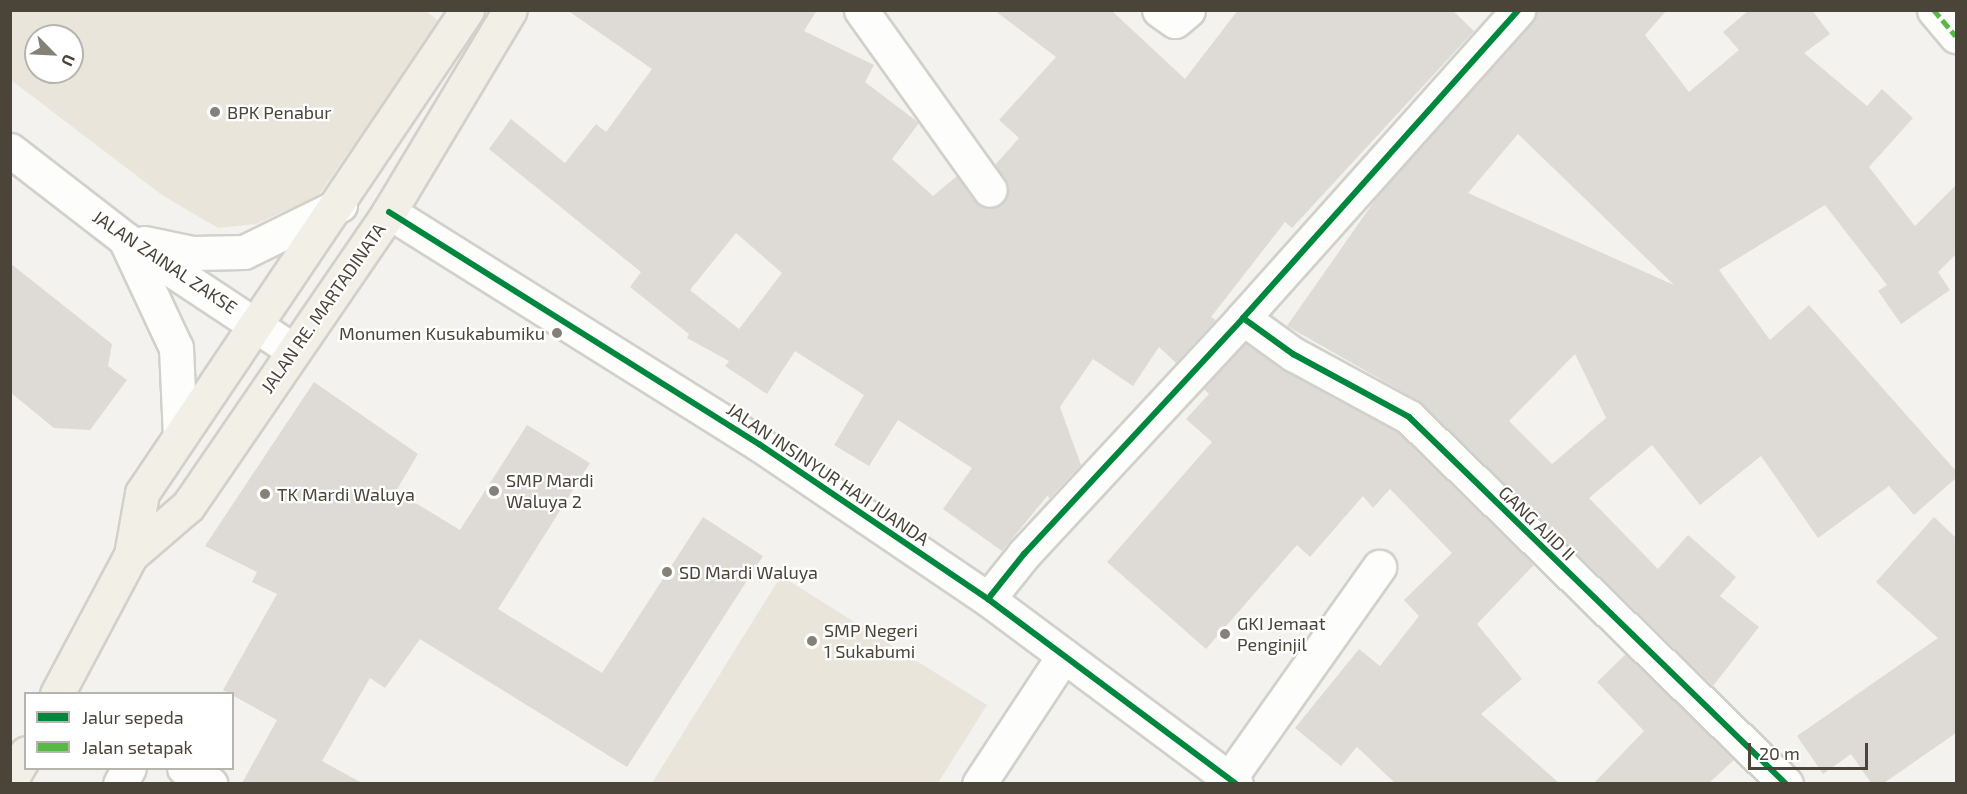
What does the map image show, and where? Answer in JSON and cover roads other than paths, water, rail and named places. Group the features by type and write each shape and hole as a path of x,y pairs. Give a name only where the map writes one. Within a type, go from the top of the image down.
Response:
{"main road":[{"name":"JALAN RE. MARTADINATA","path":"58,692 131,555 142,493 256,322 340,205 467,10"},
{"name":"JALAN RE. MARTADINATA","path":"131,555 188,506 388,212 510,10"},
{"path":"10,781 24,756"}],"street":[{"path":"861,10 990,190"},
{"path":"1159,10 1175,21 1188,10"},
{"path":"988,599 1024,554 1243,318 1518,10"},
{"path":"1934,10 1956,36"},
{"name":"JALAN ZAINAL ZAKSE","path":"10,150 125,239 256,322 293,350"},
{"path":"125,239 192,253 244,252 340,205"},
{"name":"JALAN INSINYUR HAJI JUANDA","path":"388,212 759,444 988,599 1233,781"},
{"path":"125,239 176,348 180,435"},
{"name":"GANG AJID II","path":"1243,318 1293,354 1409,417 1786,783"},
{"path":"1233,781 1379,567"},
{"path":"979,783 1064,655"},
{"path":"120,783 128,770"},
{"path":"188,770 211,783"}],"place":[{"name":"BPK Penabur","path":"215,112"},
{"name":"Monumen Kusukabumiku","path":"557,333"},
{"name":"SMP Mardi Waluya 2","path":"494,491"},
{"name":"TK Mardi Waluya","path":"265,494"},
{"name":"SD Mardi Waluya","path":"667,572"},
{"name":"GKI Jemaat Penginjil","path":"1225,634"},
{"name":"SMP Negeri 1 Sukabumi","path":"812,641"}]}
